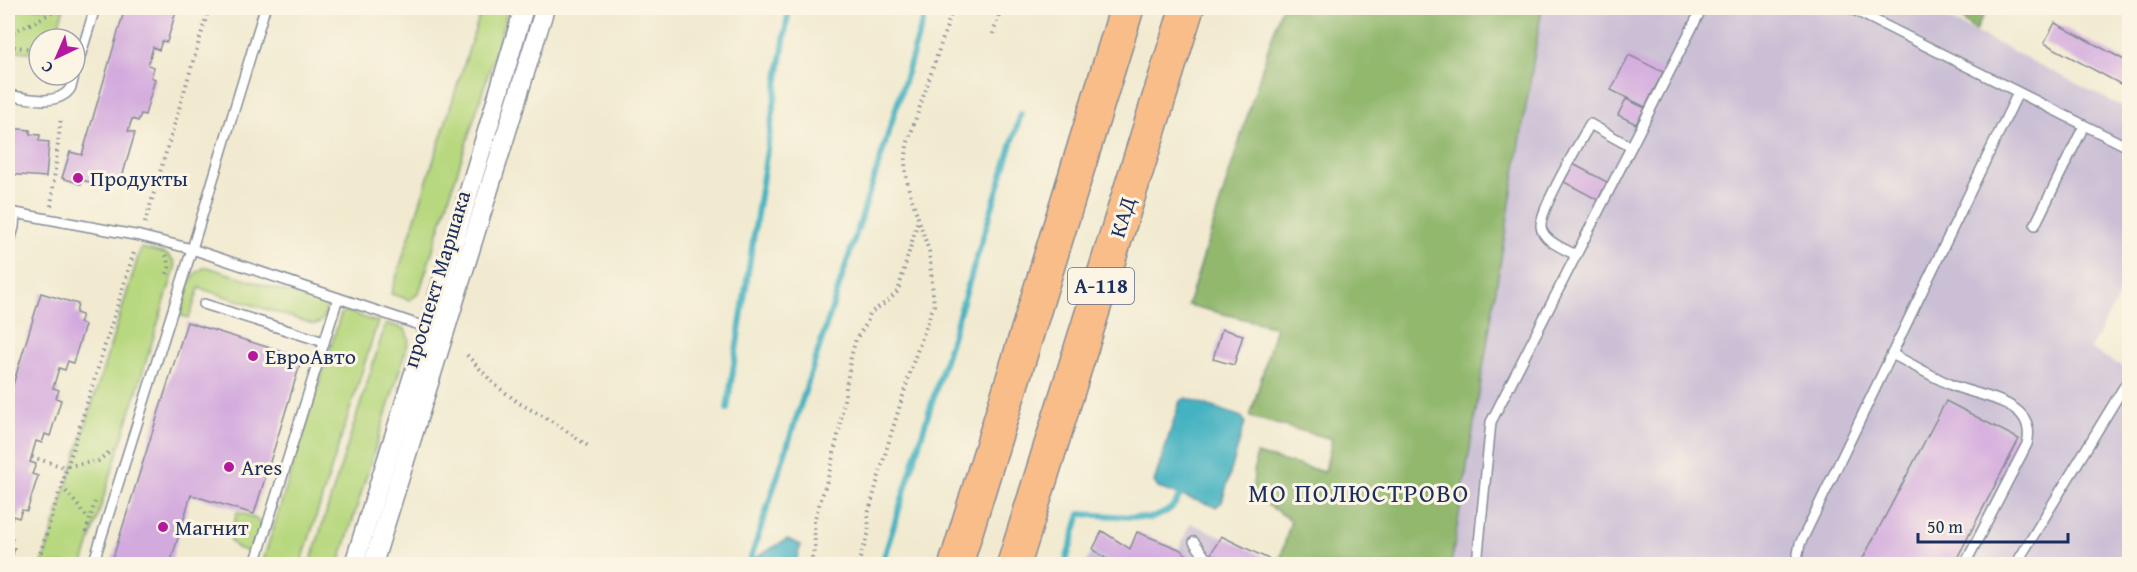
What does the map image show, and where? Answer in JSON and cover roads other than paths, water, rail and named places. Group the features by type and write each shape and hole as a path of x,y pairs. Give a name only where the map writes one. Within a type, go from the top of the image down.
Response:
{"highway":[{"name":"А-118","path":"956,564 1127,8"},
{"name":"КАД","path":"1014,564 1187,8"}],"street":[{"name":"проспект Маршака","path":"354,564 524,8"},
{"name":"проспект Маршака","path":"373,564 545,8"}],"lane":[{"path":"87,34 95,8"},
{"path":"93,564 192,249 264,8"},
{"path":"1477,564 1491,422 1702,8"},
{"path":"1850,8 2130,148"},
{"path":"8,96 46,100 59,98 71,87"},
{"path":"1796,564 1800,544 2018,93"},
{"path":"1576,255 1545,236 1541,226 1546,207 1590,124 1631,147"},
{"path":"2035,225 2084,126"},
{"path":"8,248 14,227 11,213 140,237 192,249 428,328"},
{"path":"255,564 338,298"},
{"path":"204,304 324,342"},
{"path":"1892,354 1951,386 1991,396 2021,413 2026,421 2030,433 2027,444 1965,564"},
{"path":"2016,564 2130,377"},
{"path":"1194,542 1208,561 1215,564"}],"water":[{"path":"1186,398 1242,417 1245,422 1222,502 1216,507 1158,488 1154,482 1180,401"},
{"path":"787,539 801,545 795,564 745,564"}],"waterway":[{"path":"727,409 789,8"},
{"path":"749,564 927,8"},
{"path":"882,564 1021,114"},
{"path":"1065,564 1080,514 1150,518 1168,510 1180,495"}],"place":[{"name":"Продукты","path":"78,178"},
{"name":"ЕвроАвто","path":"253,356"},
{"name":"Ares","path":"229,467"},
{"name":"Магнит","path":"163,527"}],"district":[{"name":"МО ПОЛЮСТРОВО","path":"1359,493"}]}
